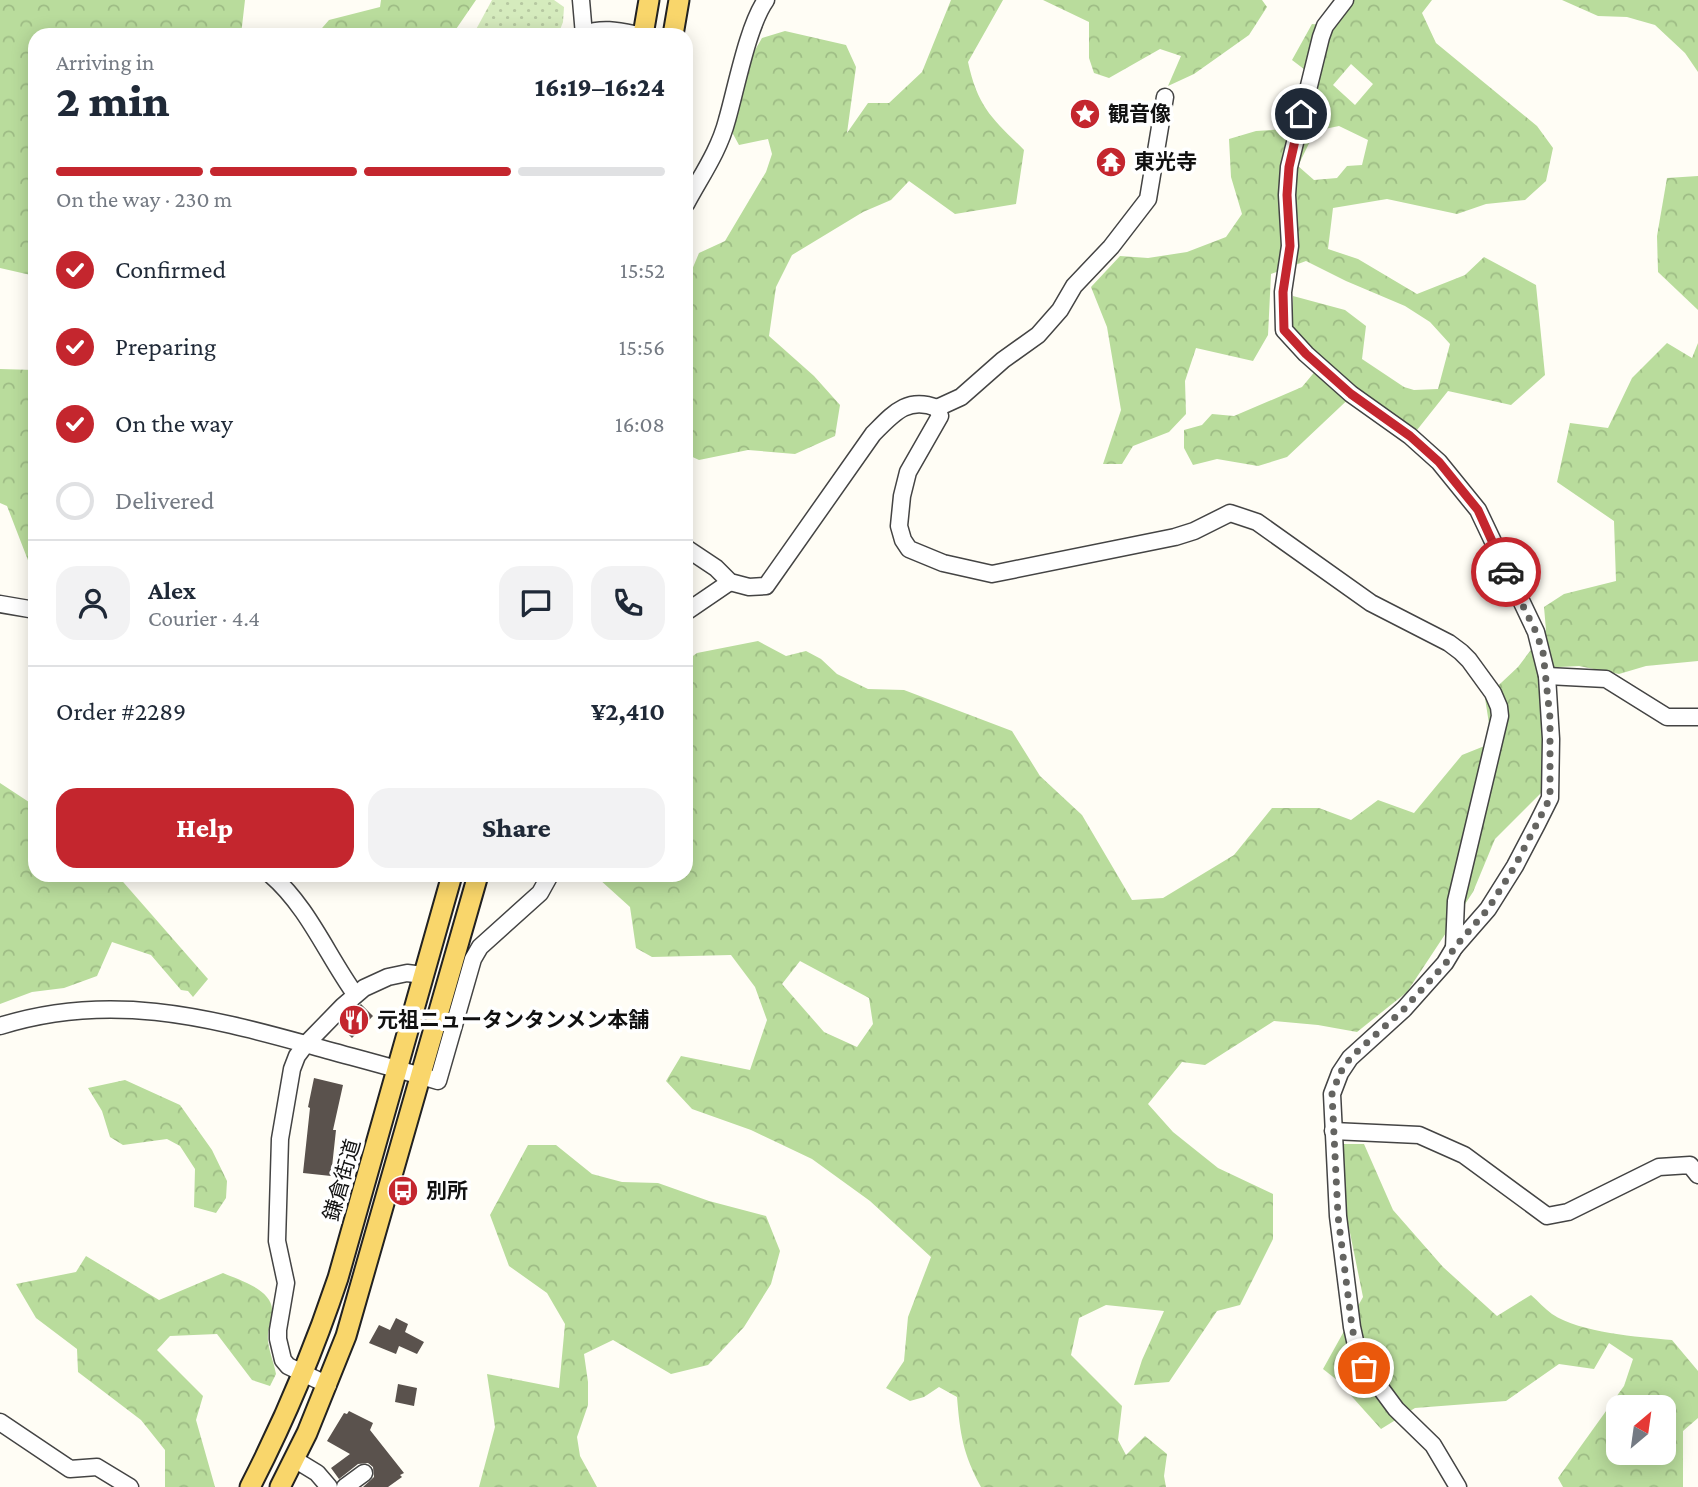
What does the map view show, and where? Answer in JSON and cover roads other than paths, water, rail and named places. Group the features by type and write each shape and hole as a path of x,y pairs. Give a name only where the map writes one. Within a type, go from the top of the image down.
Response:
{"main road":[{"path":"643,28 649,0"},
{"path":"674,28 679,0"},
{"name":"鎌倉街道","path":"250,1487 321,1330 450,882"},
{"path":"280,1487 328,1385 429,1079 459,941 476,882"}],"street":[{"path":"582,0 584,28"},
{"path":"693,192 714,156 727,122 754,26 766,0"},
{"path":"1345,0 1325,26 1321,37 1289,167 1287,195 1290,246 1283,292 1284,330 1306,354 1351,394 1410,436 1439,462 1478,510 1536,632 1547,676 1551,739 1550,798 1515,866 1488,909 1454,948 1446,963 1404,1009 1363,1045 1345,1065 1332,1094 1338,1216 1359,1359 1396,1409 1433,1445 1458,1487"},
{"path":"937,408 961,397 1003,360 1038,335 1060,310 1074,286 1111,247 1148,199 1165,97"},
{"path":"693,553 716,568 730,582 749,587 765,586 873,435 894,414 909,405 923,402 937,408 940,416 908,472 899,511 899,526 909,550 927,558 992,574 1175,537 1230,513 1257,522 1371,603 1449,643 1469,660 1493,693 1500,716 1457,901 1454,948"},
{"path":"693,607 730,582"},
{"path":"0,604 28,609"},
{"path":"1547,676 1606,680 1667,717 1698,717"},
{"path":"278,882 294,898 355,994"},
{"path":"0,1026 38,1016 84,1010 143,1010 202,1017 429,1079 473,959 480,947 540,893 546,882"},
{"path":"459,941 480,947"},
{"path":"328,1385 288,1366 280,1349 278,1330 286,1283 277,1241 280,1139 292,1069 306,1044 355,994 374,981 388,977 407,973 423,975"},
{"path":"1333,1131 1419,1135 1464,1155 1547,1216 1568,1212 1659,1167 1690,1165 1698,1175"},
{"path":"0,1422 70,1469 97,1467 130,1487"},
{"path":"294,1459 317,1473 329,1487"},
{"path":"345,1487 364,1473"}],"place":[{"name":"観音像","path":"1085,114"},
{"name":"東光寺","path":"1111,162"},
{"name":"元祖ニュータンタンメン本舗","path":"354,1020"},
{"name":"別所","path":"403,1191"}]}
